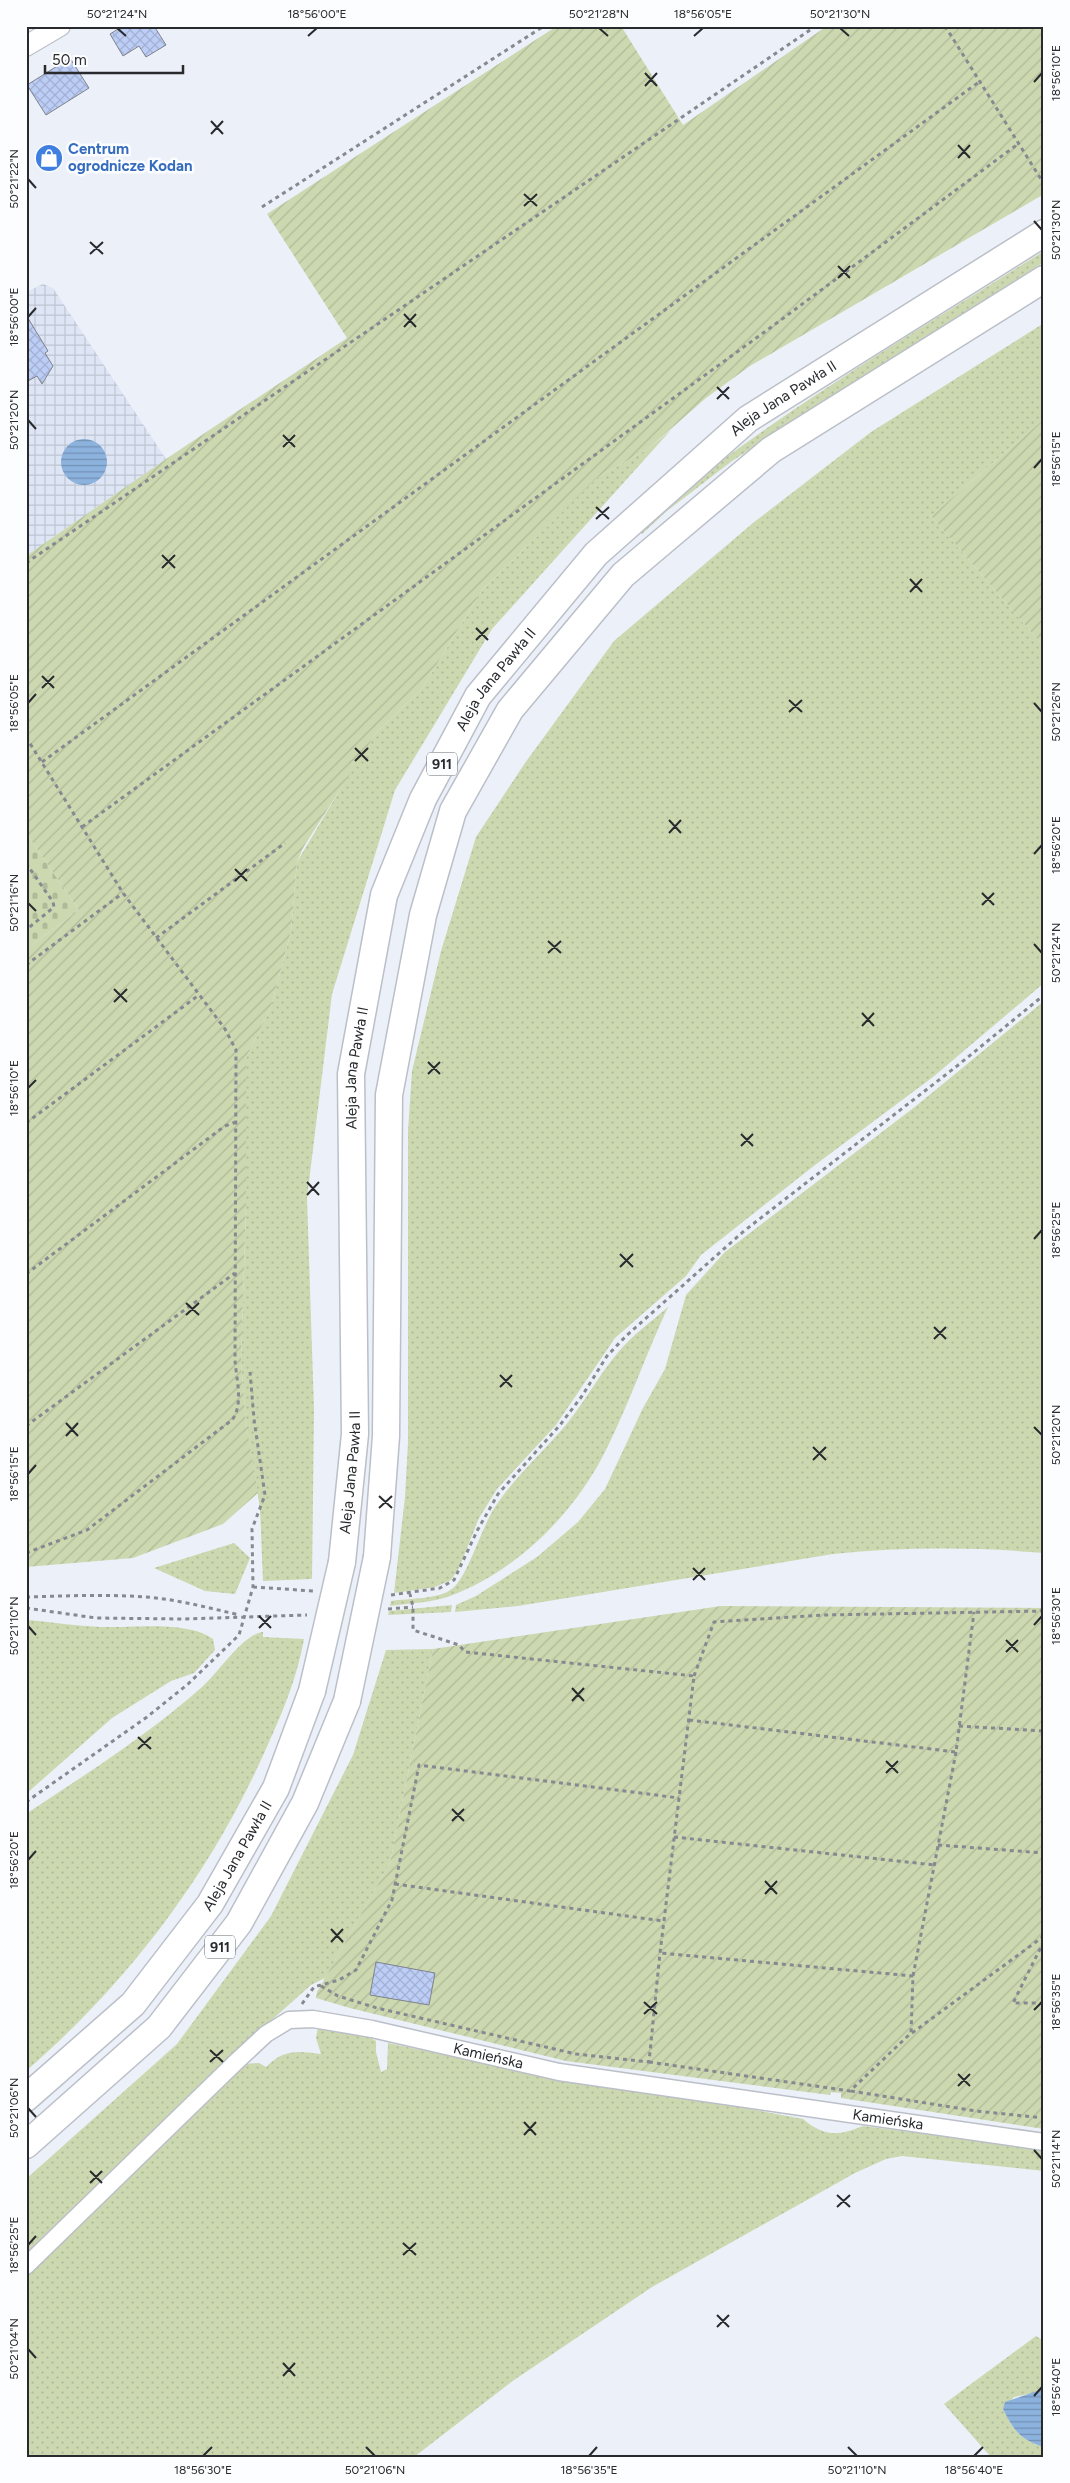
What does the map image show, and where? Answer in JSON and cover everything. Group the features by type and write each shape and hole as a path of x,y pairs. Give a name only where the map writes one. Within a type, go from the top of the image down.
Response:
{"main road":[{"name":"Aleja Jana Pawła II","path":"26,2098 133,2004 210,1904 276,1788 312,1691 342,1562 355,1434 350,1074 384,895 423,799 478,696 596,554 748,419 1044,233"},
{"name":"Aleja Jana Pawła II","path":"26,2145 159,2027 239,1923 305,1803 348,1701 377,1557 386,1436 389,1096 423,915 453,811 510,710 622,575 771,450 1044,279"}],"street":[{"path":"26,46 60,26"},
{"name":"Kamieńska","path":"26,2266 259,2040 289,2020 313,2019 372,2029 558,2072 1044,2142"}],"path":[{"path":"262,207 544,26"},
{"path":"26,563 816,26"},
{"path":"945,26 1044,184"},
{"path":"42,762 979,82"},
{"path":"82,826 770,328 1018,144"},
{"path":"26,737 123,893 224,1029 236,1050 235,1360 238,1400 238,1413 232,1420 87,1530 26,1553"},
{"path":"156,938 285,843"},
{"path":"26,863 53,902 54,907 26,930"},
{"path":"26,966 123,893"},
{"path":"458,1574 476,1531 498,1494 560,1425 608,1356 626,1336 744,1231 957,1066 1044,995"},
{"path":"26,1124 199,996"},
{"path":"26,1274 225,1126 236,1122"},
{"path":"26,1426 236,1273"},
{"path":"26,1802 111,1744 188,1684 239,1635 253,1587 252,1529 265,1495 264,1473 254,1419 250,1372"},
{"path":"410,1594 413,1607 413,1630 459,1645 465,1652 694,1676"},
{"path":"26,1597 94,1595 146,1597 188,1603 245,1616"},
{"path":"382,1610 413,1607"},
{"path":"26,1608 96,1618 184,1619 310,1615"},
{"path":"649,2062 663,1921 694,1676 714,1622 824,1615 1044,1611"},
{"path":"911,2033 913,1976 956,1752 974,1612"},
{"path":"689,1720 956,1752"},
{"path":"959,1726 1044,1731"},
{"path":"679,1798 419,1765 392,1900 356,1970 339,1980 321,1986 338,1996 377,2008 576,2054 649,2062 976,2111 1044,2118"},
{"path":"674,1837 935,1865"},
{"path":"938,1845 1044,1853"},
{"path":"395,1884 663,1921"},
{"path":"850,2091 911,2033 1044,1936"},
{"path":"1044,1941 1013,2003 1044,2003"},
{"path":"660,1953 913,1976"}],"shaded area":[{"path":"43,284 53,288 166,459 26,556 26,292"}],"green space":[{"path":"557,26 621,26 683,125 827,26 1044,26 1044,194 750,366 706,398 648,449 598,477 482,590 422,689 376,733 303,848 297,862 291,931 271,1007 246,1058 246,1206 241,1362 246,1423 258,1493 223,1524 133,1558 26,1567 26,949 79,910 26,833 26,556 166,459 347,338 267,214"},
{"path":"1044,251 1044,262 732,461 667,511 642,534 636,528 733,452 835,382"},
{"path":"1044,323 1044,419 931,516 1044,647 1044,983 933,1077 815,1165 701,1255 686,1276 615,1338 556,1425 497,1489 479,1518 459,1568 451,1580 435,1587 394,1593 405,1497 408,1443 408,1131 412,1071 441,951 476,837 525,763 614,641 753,523 871,432"},
{"path":"1044,419 1044,647 931,516"},
{"path":"671,430 492,629 395,790 332,994 307,1198 314,1410 312,1579 263,1581 260,1508 246,1423 241,1362 246,1206 246,1058 271,1007 291,931 297,862 360,756 376,733 422,689 482,590 598,477 648,449"},
{"path":"26,833 79,910 26,949"},
{"path":"1044,1001 1044,1553 938,1549 833,1554 518,1606 455,1612 456,1605 476,1596 537,1557 578,1522 605,1489 643,1408 665,1369 686,1295 725,1252 916,1106"},
{"path":"668,1307 606,1450 578,1496 560,1518 520,1556 498,1572 474,1585 443,1598 390,1606 391,1601 440,1595 453,1588 459,1582 490,1515 503,1495 569,1421 620,1350"},
{"path":"234,1543 250,1558 235,1594 205,1591 154,1568"},
{"path":"452,1605 451,1612 388,1615 389,1611"},
{"path":"721,1606 1044,1608 1044,2129 841,2098 841,2093 831,2092 830,2095 566,2061 316,1998 317,1992 390,1863 433,1649"},
{"path":"28,1620 91,1626 159,1626 189,1629 213,1639 215,1650 194,1673 171,1681 112,1718 26,1794"},
{"path":"263,1632 263,1637 304,1639 298,1665 285,1704 247,1789 223,1834 196,1878 135,1960 101,1999 26,2071 26,1814 116,1754 181,1705 209,1680 239,1646 255,1634"},
{"path":"433,1649 390,1863 325,1978 311,1985 256,2034 26,2260 26,2179 177,2044 271,1916 353,1755 386,1650"},
{"path":"318,2027 367,2036 376,2041 376,2052 381,2072 387,2069 388,2043 555,2078 709,2101 803,2119 825,2132 846,2132 863,2126 1044,2149 1044,2171 902,2156 886,2159 855,2173 652,2287 514,2380 414,2457 26,2457 26,2273 240,2064 259,2063 266,2067 285,2054 305,2052 321,2054 316,2038"},
{"path":"1036,2336 1044,2341 1044,2391 1014,2397 1003,2409 1018,2433 1029,2441 1044,2447 1044,2457 991,2457 944,2404"}],"water":[{"path":"84,439 97,443 103,449 107,462 103,475 97,481 84,485 71,481 65,475 61,462 65,449 71,443"},
{"path":"1040,2390 1044,2391 1044,2447 1029,2441 1018,2433 1003,2409 1005,2402"}],"building":[{"path":"123,26 154,26 166,45 146,57 139,46 123,56 110,34"},
{"path":"70,58 89,88 46,115 27,85"},
{"path":"26,315 48,351 45,353 53,366 42,384 37,376 26,382"},
{"path":"376,1962 435,1973 429,2005 370,1995"}],"place":[{"name":"Centrum ogrodnicze Kodan","path":"49,158"}]}
